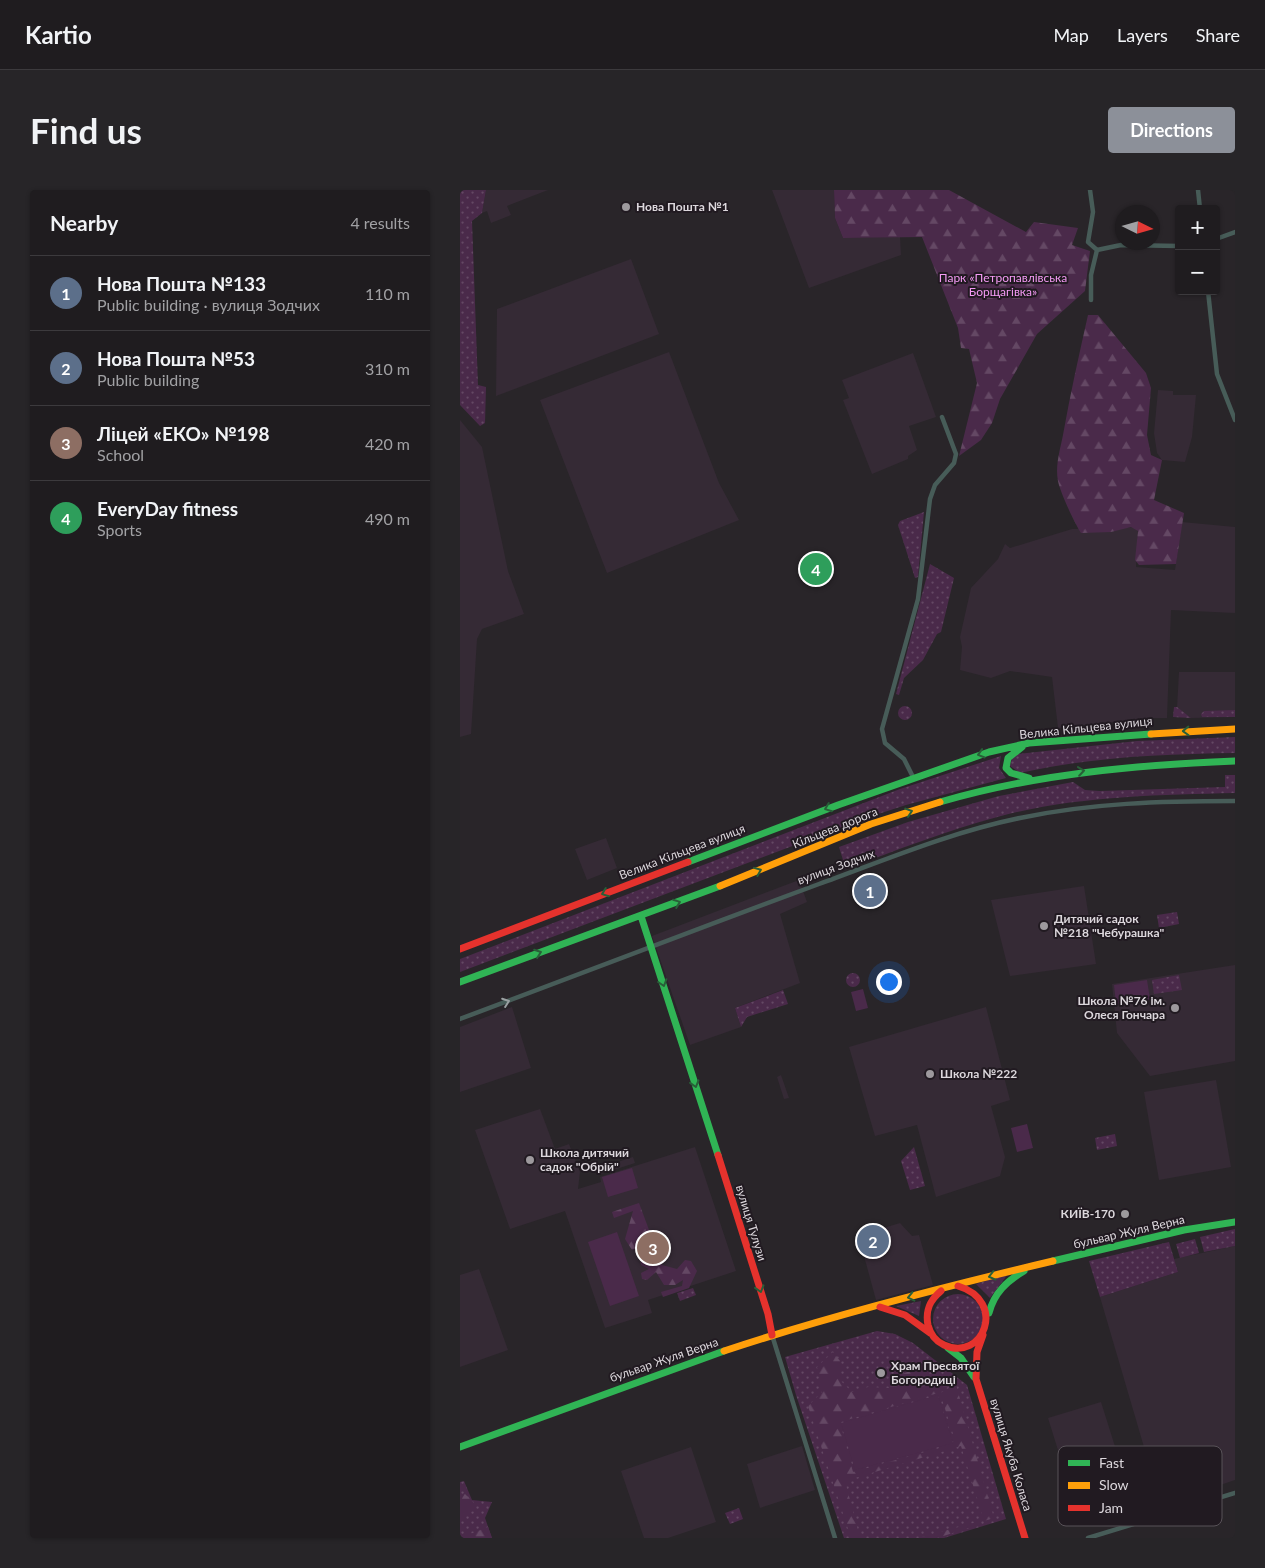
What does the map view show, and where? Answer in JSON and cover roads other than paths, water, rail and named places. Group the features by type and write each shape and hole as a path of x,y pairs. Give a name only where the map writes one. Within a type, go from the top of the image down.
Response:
{"main road":[{"name":"Велика Кільцева вулиця","path":"460,949 914,777 989,752 1028,743 1120,734 1235,729"},
{"path":"1028,743 1012,753 1005,766 1011,773 1033,779"},
{"name":"Кільцева дорога","path":"460,982 641,916 872,824 969,794 1033,779 1135,765 1235,761"},
{"name":"вулиця Тулузи","path":"641,916 768,1314 772,1335"},
{"name":"бульвар Жуля Верна","path":"460,1447 673,1368 772,1335 879,1307 896,1300 1184,1230 1235,1222"},
{"name":"бульвар Жуля Верна","path":"988,1320 993,1299 1002,1288 1028,1268"},
{"path":"879,1307 905,1315 946,1347 960,1348 971,1345 983,1335 988,1320 986,1308 976,1293 968,1288 956,1286"},
{"path":"930,1333 926,1319 927,1308 932,1299 943,1289"},
{"name":"вулиця Якуба Коласа","path":"976,1380 976,1352 983,1335"},
{"name":"вулиця Якуба Коласа","path":"946,1347 961,1358 976,1380 1025,1538"}],"street":[{"path":"1090,190 1092,212 1088,242 1097,250"},
{"path":"1198,190 1200,205"},
{"path":"1220,238 1235,232"},
{"path":"1097,250 1121,245 1175,246"},
{"path":"1091,300 1090,275 1097,250"},
{"path":"1208,295 1217,374 1235,420"},
{"path":"914,777 904,759 885,743 882,729 918,599 930,499 935,485 954,463 956,454 942,417"},
{"name":"вулиця Зодчих","path":"460,1019 651,946 939,841 1019,818 1105,806 1235,800"},
{"name":"вулиця Тулузи","path":"772,1335 835,1538"},
{"path":"1222,1497 1235,1493"},
{"path":"1088,1538 1127,1526"}],"place":[{"name":"Нова Пошта №1","path":"626,207"},
{"name":"EveryDay fitness","path":"816,569"},
{"name":"Нова Пошта №133","path":"870,891"},
{"name":"Дитячий садок №218 \"Чебурашка\"","path":"1044,926"},
{"name":"Школа №76 ім. Олеся Гончара","path":"1175,1008"},
{"name":"Школа №222","path":"930,1074"},
{"name":"Школа дитячий садок \"Обрій\"","path":"530,1160"},
{"name":"КИЇВ-170","path":"1125,1214"},
{"name":"Нова Пошта №53","path":"873,1241"},
{"name":"Ліцей «ЕКО» №198","path":"653,1248"},
{"name":"Храм Пресвятої Богородиці","path":"881,1373"}],"park label":[{"name":"Парк «Петропавлівська Борщагівка»","path":"1003,285"}]}
